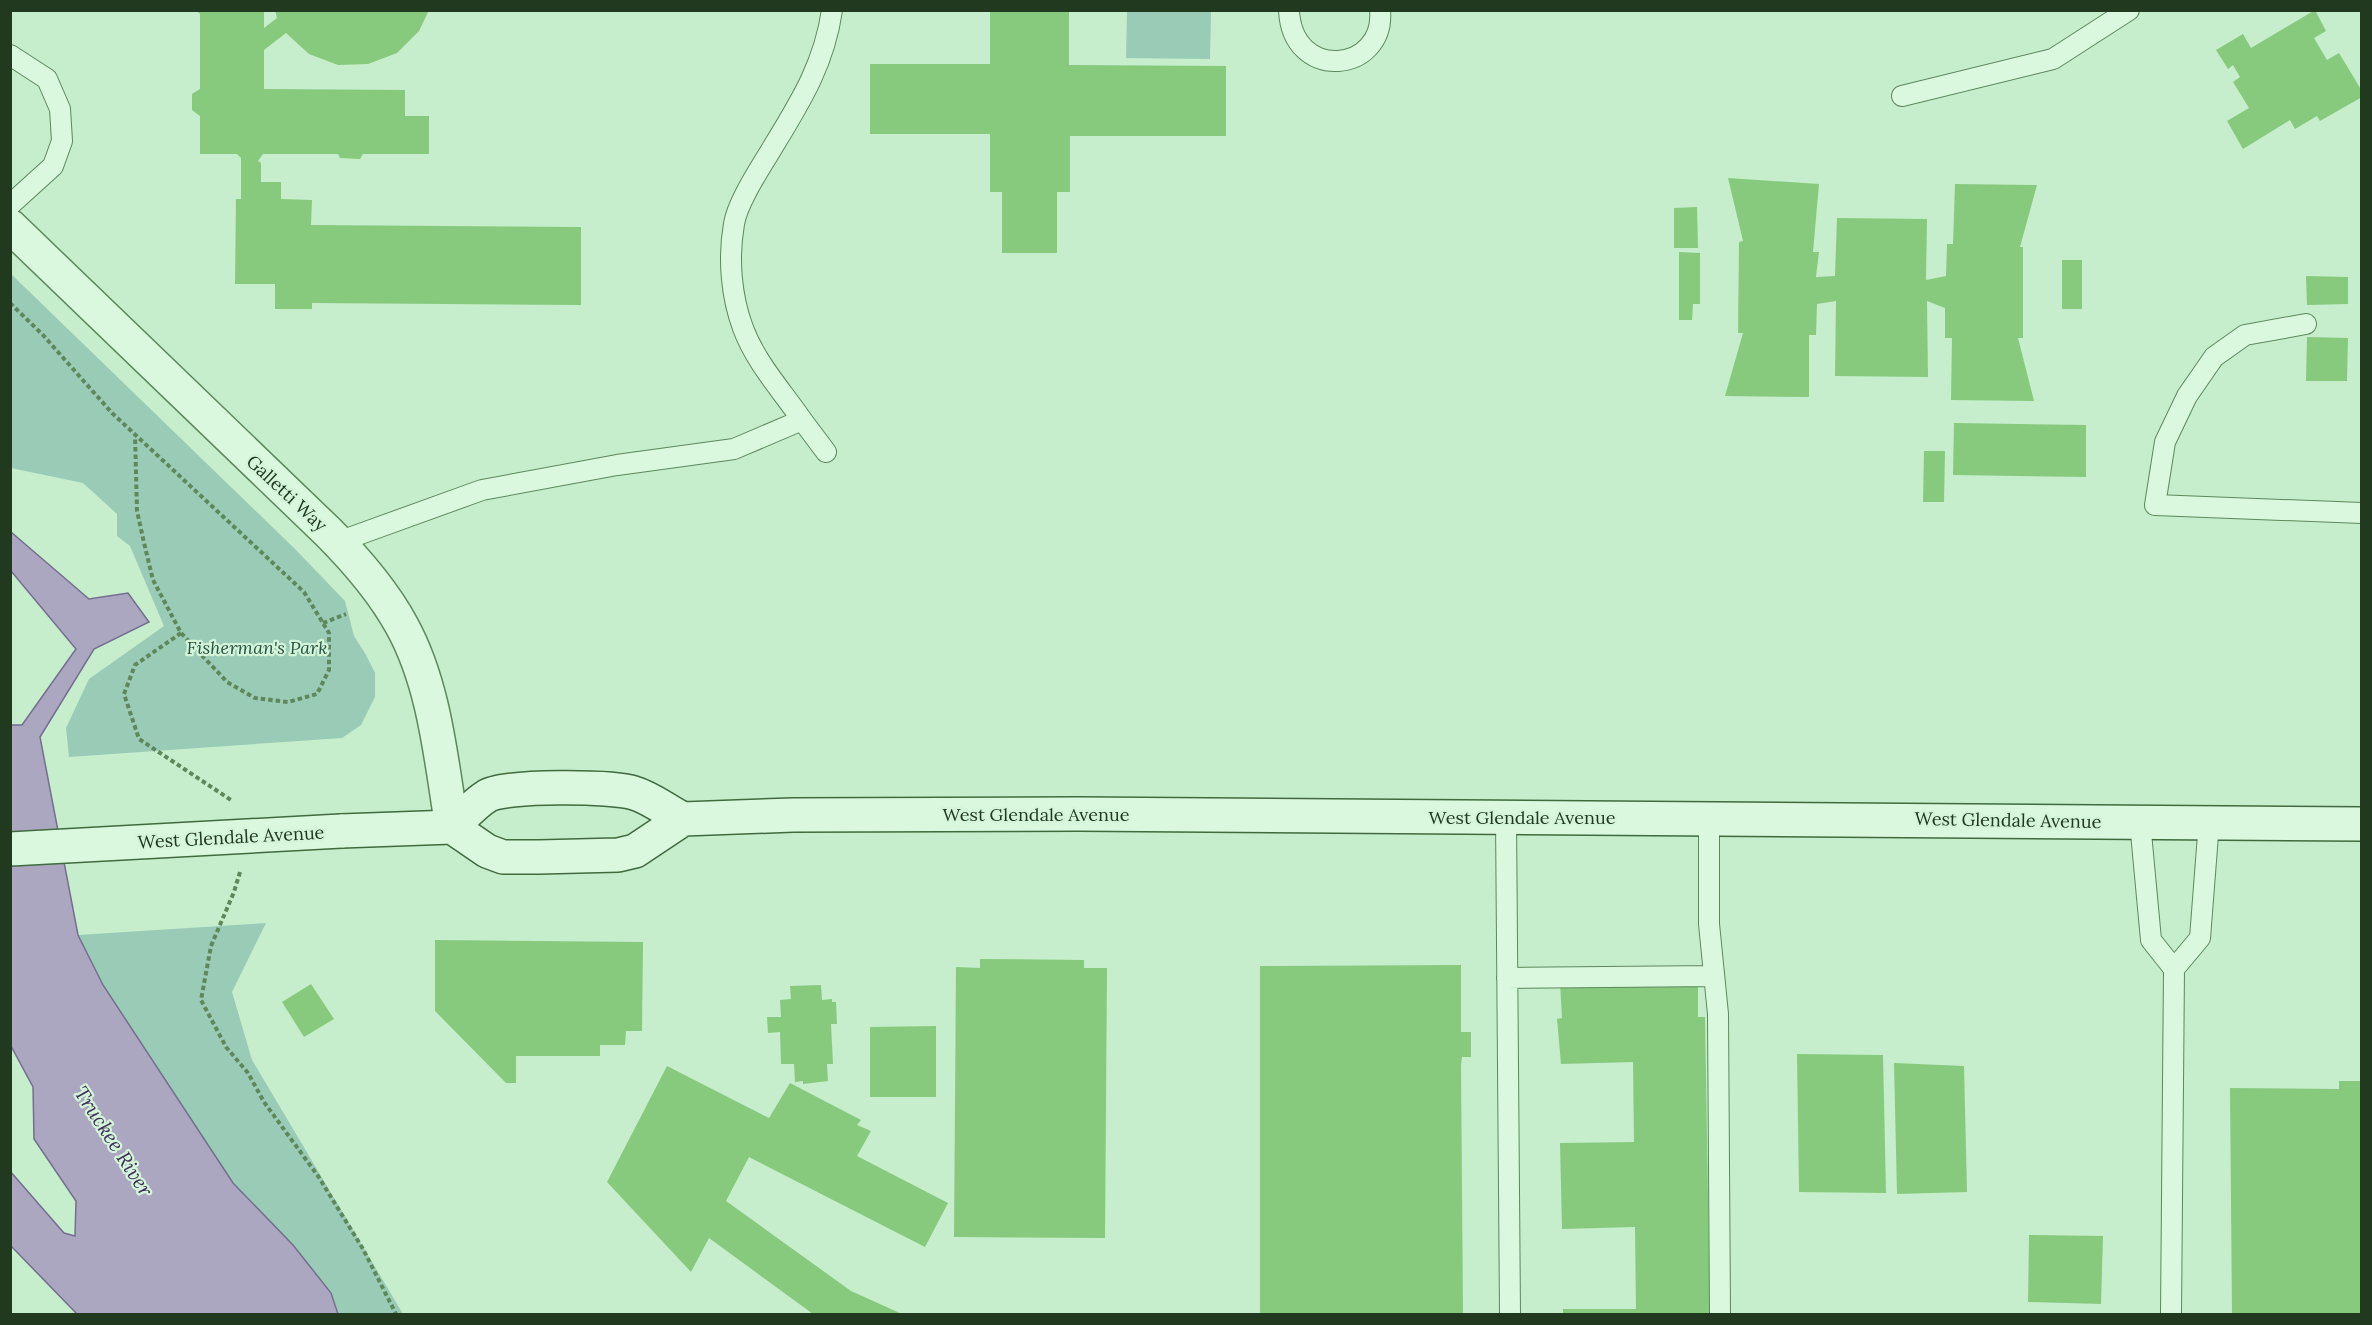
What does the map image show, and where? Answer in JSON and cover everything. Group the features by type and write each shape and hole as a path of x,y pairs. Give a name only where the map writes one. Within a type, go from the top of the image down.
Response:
{"main road":[{"name":"Galletti Way","path":"10,226 338,542 383,595 403,627 422,675 436,731 452,826"},
{"path":"618,788 636,793 683,819 635,850 618,855 503,857 487,851 452,826 488,795 504,790 618,788"},
{"name":"West Glendale Avenue","path":"683,819 911,814 2361,824"},
{"name":"West Glendale Avenue","path":"10,849 452,826"}],"lane":[{"path":"825,452 755,354 742,327 731,275 734,223 753,180 805,94 828,40 832,10"},
{"path":"1289,10 1290,25 1295,39 1304,50 1316,58 1329,61 1346,61 1360,55 1372,44 1379,29 1380,10"},
{"path":"1902,96 2053,60 2128,10"},
{"path":"10,55 47,79 60,109 62,141 53,166 10,205"},
{"path":"2306,324 2245,335 2214,357 2187,396 2165,442 2155,505 2361,513"},
{"path":"338,542 482,490 617,465 734,449 802,420"},
{"path":"1506,817 1510,1314"},
{"path":"1709,818 1709,924 1717,1004 1720,1314"},
{"path":"2140,822 2151,940 2174,969 2172,1314"},
{"path":"2174,969 2200,938 2209,822"},
{"path":"1507,978 1714,976"}],"path":[{"path":"10,303 43,335 112,413 135,434 304,592 329,633 329,670 317,694 288,702 255,698 227,682 182,633 153,580 143,538 137,511 135,434"},
{"path":"323,623 346,614"},
{"path":"182,633 135,665 124,694 139,738 232,801"},
{"path":"243,863 234,892 210,946 201,1000 226,1047 248,1073 264,1102 318,1176 363,1249 396,1314"}],"green space":[{"path":"1127,11 1211,11 1210,59 1126,58"},
{"name":"Fisherman's Park","path":"10,273 296,550 345,601 354,636 375,673 375,697 361,725 342,738 69,757 66,728 89,679 164,626 130,546 117,536 117,514 83,483 11,468"},
{"path":"266,923 232,992 252,1060 403,1314 338,1314 331,1293 293,1245 233,1183 103,985 78,935"}],"water":[{"name":"Truckee River","path":"11,532 89,599 128,593 149,622 94,649 40,737 78,935 103,985 233,1183 293,1245 331,1293 338,1314 77,1314 11,1246 10,1171 64,1233 75,1236 76,1201 34,1139 33,1087 11,1046 10,725 22,725 76,649 11,571"}],"building":[{"path":"196,10 264,10 264,28 277,18 275,10 429,10 419,31 397,53 368,64 338,65 309,54 286,33 264,50 264,89 405,90 405,116 429,116 429,154 363,154 360,159 340,158 338,154 263,154 258,161 261,163 261,182 281,182 281,199 312,200 311,225 581,227 581,305 312,303 312,309 275,309 275,284 235,284 236,199 241,199 241,158 237,154 200,154 200,116 192,110 192,94 200,89 200,14"},
{"path":"990,10 1069,10 1069,65 1226,66 1226,136 1070,136 1070,192 1057,192 1057,253 1002,253 1002,192 990,192 990,134 870,134 870,64 990,64"},
{"path":"2315,10 2326,31 2314,38 2327,60 2339,53 2362,91 2362,97 2320,121 2317,116 2295,129 2290,120 2243,149 2227,121 2249,108 2233,82 2240,77 2233,65 2228,69 2216,50 2243,34 2251,48"},
{"path":"1728,178 1819,184 1813,252 1819,252 1816,277 1835,276 1837,218 1927,219 1926,280 1946,276 1947,244 1953,244 1955,184 2037,185 2020,247 2023,247 2023,338 2018,338 2034,401 1951,400 1952,338 1945,338 1945,308 1927,301 1928,377 1835,376 1836,301 1817,304 1816,335 1809,335 1809,397 1725,396 1743,333 1738,333 1739,242 1743,241"},
{"path":"1697,207 1698,248 1674,248 1674,208"},
{"path":"1679,252 1700,253 1700,304 1693,304 1692,320 1679,320"},
{"path":"2062,260 2082,260 2082,309 2062,309"},
{"path":"2306,276 2348,277 2348,304 2307,305"},
{"path":"2307,337 2348,338 2347,381 2306,381"},
{"path":"1954,423 2086,425 2086,477 1953,475"},
{"path":"1924,451 1945,451 1944,502 1923,502"},
{"path":"435,940 643,942 642,1031 626,1031 625,1045 600,1045 600,1056 516,1056 516,1083 506,1083 435,1011"},
{"path":"980,959 1084,960 1084,968 1107,968 1105,1238 954,1237 956,967 980,968"},
{"path":"1461,965 1461,1032 1471,1032 1471,1057 1462,1057 1461,1065 1463,1314 1260,1314 1260,966"},
{"path":"1698,978 1698,1017 1705,1017 1710,1314 1563,1314 1563,1309 1636,1309 1635,1227 1562,1229 1560,1143 1634,1142 1633,1062 1561,1064 1557,1019 1562,1018 1560,982"},
{"path":"311,984 334,1019 304,1037 282,1002"},
{"path":"821,985 822,1000 832,999 832,1002 836,1002 837,1024 831,1024 833,1064 827,1064 828,1081 803,1084 803,1081 795,1082 794,1064 781,1064 780,1032 768,1033 767,1017 781,1017 780,1000 791,999 790,986"},
{"path":"936,1026 936,1097 870,1097 870,1027"},
{"path":"1797,1054 1883,1055 1886,1193 1799,1192"},
{"path":"1894,1063 1964,1066 1967,1192 1897,1194"},
{"path":"667,1066 769,1118 790,1083 861,1120 857,1125 871,1131 857,1156 948,1203 925,1247 749,1157 726,1201 851,1291 902,1314 813,1314 709,1238 691,1272 607,1182"},
{"path":"2339,1081 2362,1081 2362,1314 2232,1314 2230,1088 2339,1089"},
{"path":"2029,1235 2103,1236 2101,1304 2028,1302"}]}
